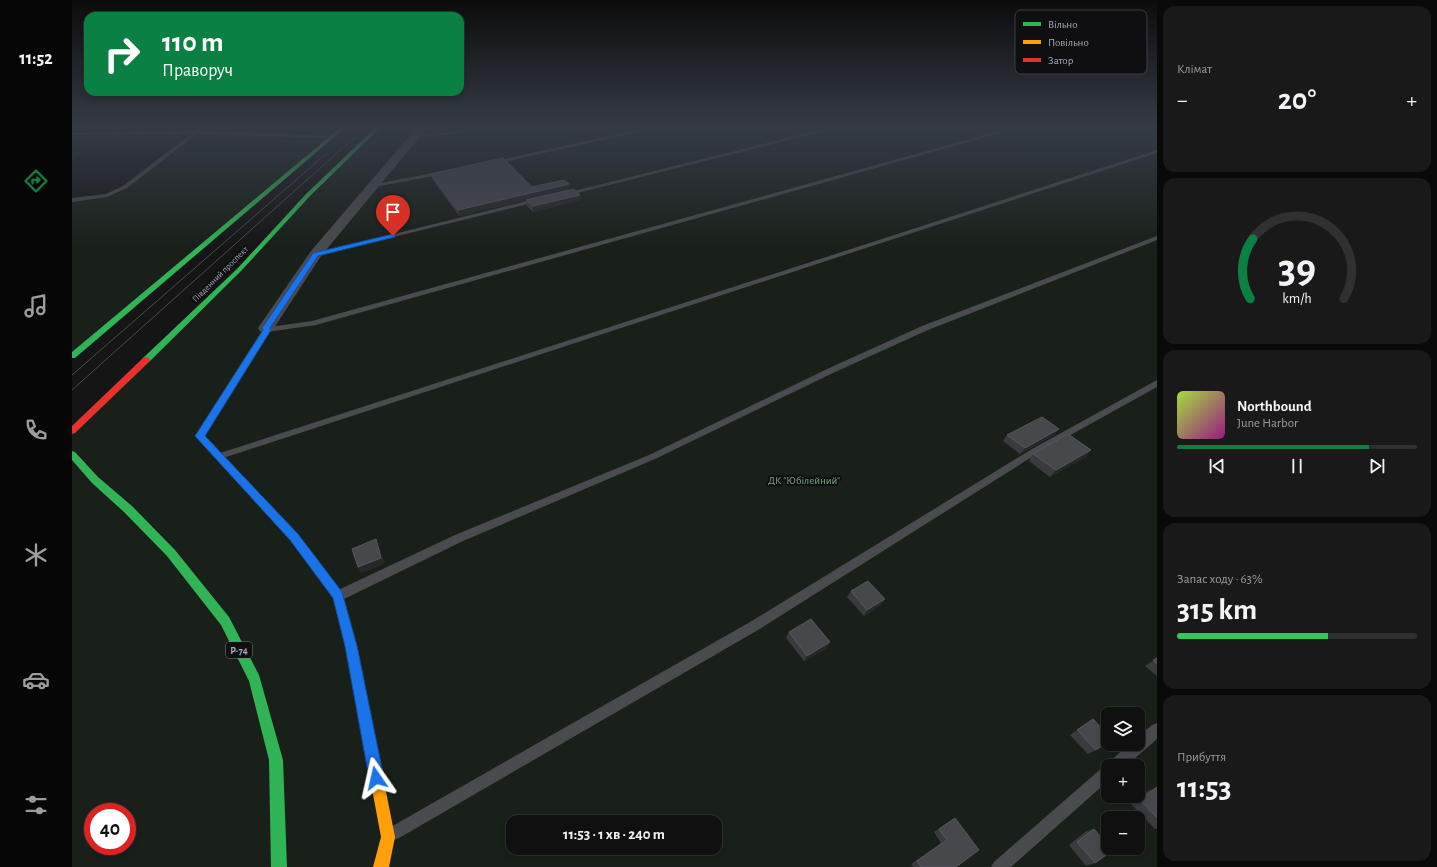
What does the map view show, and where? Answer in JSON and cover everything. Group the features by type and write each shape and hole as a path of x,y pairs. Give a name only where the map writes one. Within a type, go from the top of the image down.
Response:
{"main road":[{"path":"72,356 297,167"},
{"name":"Південний проспект","path":"72,431 240,270 308,195 337,167"},
{"path":"267,329 200,436 294,537 338,596 351,646 388,837 381,867"},
{"name":"Р-74","path":"72,454 95,480 128,509 171,553 225,621 255,679 276,760 280,867"}],"street":[{"path":"267,329 316,254 389,167"}],"lane":[{"path":"72,200 103,196 125,187 151,167"},
{"path":"562,195 674,167"},
{"path":"267,329 313,323 874,167"},
{"path":"220,456 1104,167"},
{"path":"374,185 446,172"},
{"path":"316,254 547,198"},
{"path":"338,596 459,538 652,457 830,371 925,328 1157,238"},
{"path":"388,837 754,626 1035,452 1157,383"},
{"path":"1124,759 1157,730"},
{"path":"998,867 1101,778"}],"green space":[{"path":"149,167 296,167 72,354 72,200 116,192"},
{"name":"ДК \"Юбілейний\"","path":"338,167 1157,167 1157,867 72,867 72,431"}],"building":[{"path":"460,167 512,167 532,187 564,180 569,184 458,210 431,174"},
{"path":"574,189 580,195 533,206 526,200"},
{"path":"1042,417 1059,429 1025,448 1007,435"},
{"path":"1068,434 1091,450 1056,470 1033,454"},
{"path":"376,539 381,558 358,567 352,549"},
{"path":"868,581 885,599 867,610 851,591"},
{"path":"811,619 830,642 807,656 789,632"},
{"path":"1157,658 1157,664 1153,660"},
{"path":"1093,719 1101,728 1101,747 1096,750 1077,730"},
{"path":"1157,787 1157,818 1143,803 1145,803 1145,796"},
{"path":"955,818 979,850 956,867 921,867 917,861 947,840 939,829"},
{"path":"1094,829 1101,837 1101,855 1106,855 1095,863 1077,842"}],"tram line":[{"path":"72,375 310,167"},
{"path":"72,390 321,167"}],"traffic: fast":[{"path":"72,356 296,167"},
{"path":"146,360 239,270 308,195 337,167"},
{"path":"267,330 200,436 294,537 338,596 352,650"},
{"path":"72,454 95,480 128,509 171,553 225,621 255,679 276,760 279,867"}],"traffic: slow":[{"path":"352,650 388,837 381,867"}],"traffic: jam":[{"path":"72,431 146,360"}],"route":[{"path":"376,778 351,646 338,596 294,537 200,436 267,330 266,328 316,254 393,236"}]}
